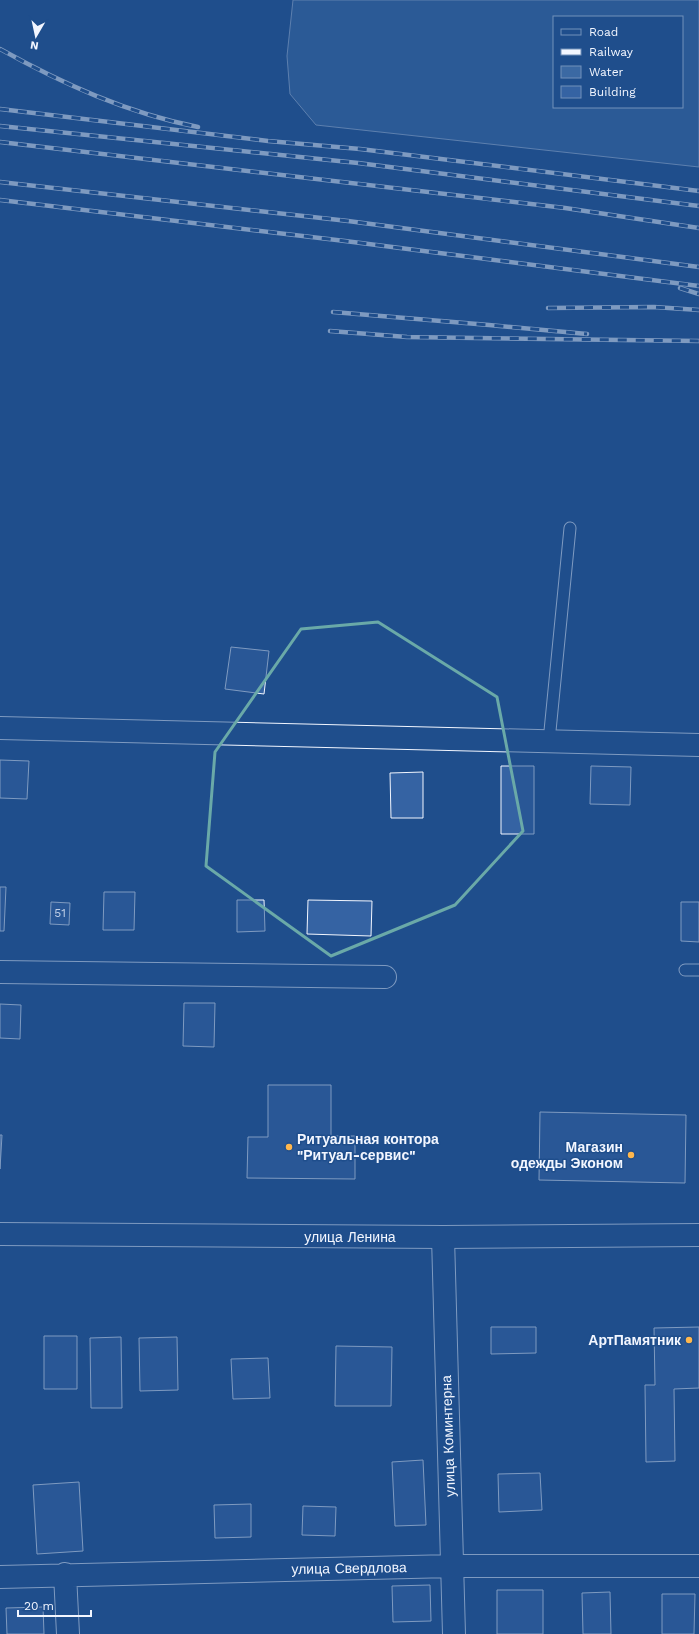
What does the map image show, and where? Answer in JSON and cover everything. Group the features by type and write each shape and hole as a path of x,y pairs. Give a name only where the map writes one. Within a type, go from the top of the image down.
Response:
{"street":[{"path":"0,728 699,745"},
{"path":"0,972 385,977"},
{"name":"улица Ленина","path":"0,1234 443,1237 699,1235"},
{"name":"улица Коминтерна","path":"443,1237 454,1634"},
{"name":"улица Свердлова","path":"0,1577 65,1574 452,1566 699,1566"},
{"path":"65,1574 68,1634"}],"lane":[{"path":"549,741 570,528"},
{"path":"685,970 699,970"}],"highlighted area":[{"path":"378,622 497,697 523,831 455,905 331,956 206,866 215,752 301,629"}],"water":[{"path":"293,0 699,0 699,167 316,125 290,94 287,56"}],"building":[{"path":"231,647 269,651 264,694 225,689"},
{"path":"0,760 29,761 27,799 0,798"},
{"path":"501,766 534,766 534,834 501,834"},
{"path":"591,766 631,767 630,805 590,804"},
{"path":"423,772 423,818 391,818 390,773"},
{"path":"0,887 6,887 4,931 0,931"},
{"path":"104,892 135,892 134,930 103,930"},
{"path":"237,900 264,900 265,931 237,932"},
{"path":"308,900 372,901 371,936 307,934"},
{"path":"51,902 70,903 69,925 50,924"},
{"path":"681,902 699,902 699,942 681,941"},
{"path":"184,1003 215,1003 214,1047 183,1046"},
{"path":"0,1004 21,1005 20,1039 0,1038"},
{"path":"268,1085 331,1085 331,1136 355,1136 355,1179 247,1178 248,1137 268,1137"},
{"path":"540,1112 686,1115 685,1183 539,1180"},
{"path":"0,1135 2,1135 0,1169"},
{"path":"491,1327 536,1327 536,1353 491,1354"},
{"path":"699,1327 699,1388 674,1389 675,1461 646,1462 645,1385 655,1385 654,1328"},
{"path":"44,1336 77,1336 77,1389 44,1389"},
{"path":"121,1337 122,1408 91,1408 90,1338"},
{"path":"177,1337 178,1390 140,1391 139,1338"},
{"path":"336,1346 392,1347 391,1406 335,1406"},
{"path":"268,1358 270,1398 233,1399 231,1359"},
{"path":"423,1460 426,1525 395,1526 392,1462"},
{"path":"540,1473 542,1510 499,1512 498,1474"},
{"path":"79,1482 83,1551 37,1554 33,1485"},
{"path":"251,1504 251,1537 215,1538 214,1505"},
{"path":"303,1506 336,1507 335,1536 302,1535"},
{"path":"430,1585 431,1621 393,1622 392,1586"},
{"path":"497,1590 543,1590 543,1634 497,1634"},
{"path":"610,1592 611,1634 583,1634 582,1593"},
{"path":"662,1594 695,1594 694,1634 662,1634"},
{"path":"43,1607 44,1634 7,1634 6,1608"}],"railway":[{"path":"0,49 48,74 96,96 146,114 198,127"},
{"path":"0,109 268,141 360,149 699,191"},
{"path":"0,126 358,163 699,206"},
{"path":"0,142 565,208 699,228"},
{"path":"0,182 348,221 699,267"},
{"path":"0,200 345,241 699,286"},
{"path":"680,288 699,294"},
{"path":"548,308 654,307 699,310"},
{"path":"333,312 587,334"},
{"path":"330,331 407,337 699,341"}],"place":[{"name":"Ритуальная контора \"Ритуал-сервис\"","path":"289,1147"},
{"name":"Магазин одежды Эконом","path":"631,1155"},
{"name":"АртПамятник","path":"689,1340"}]}
